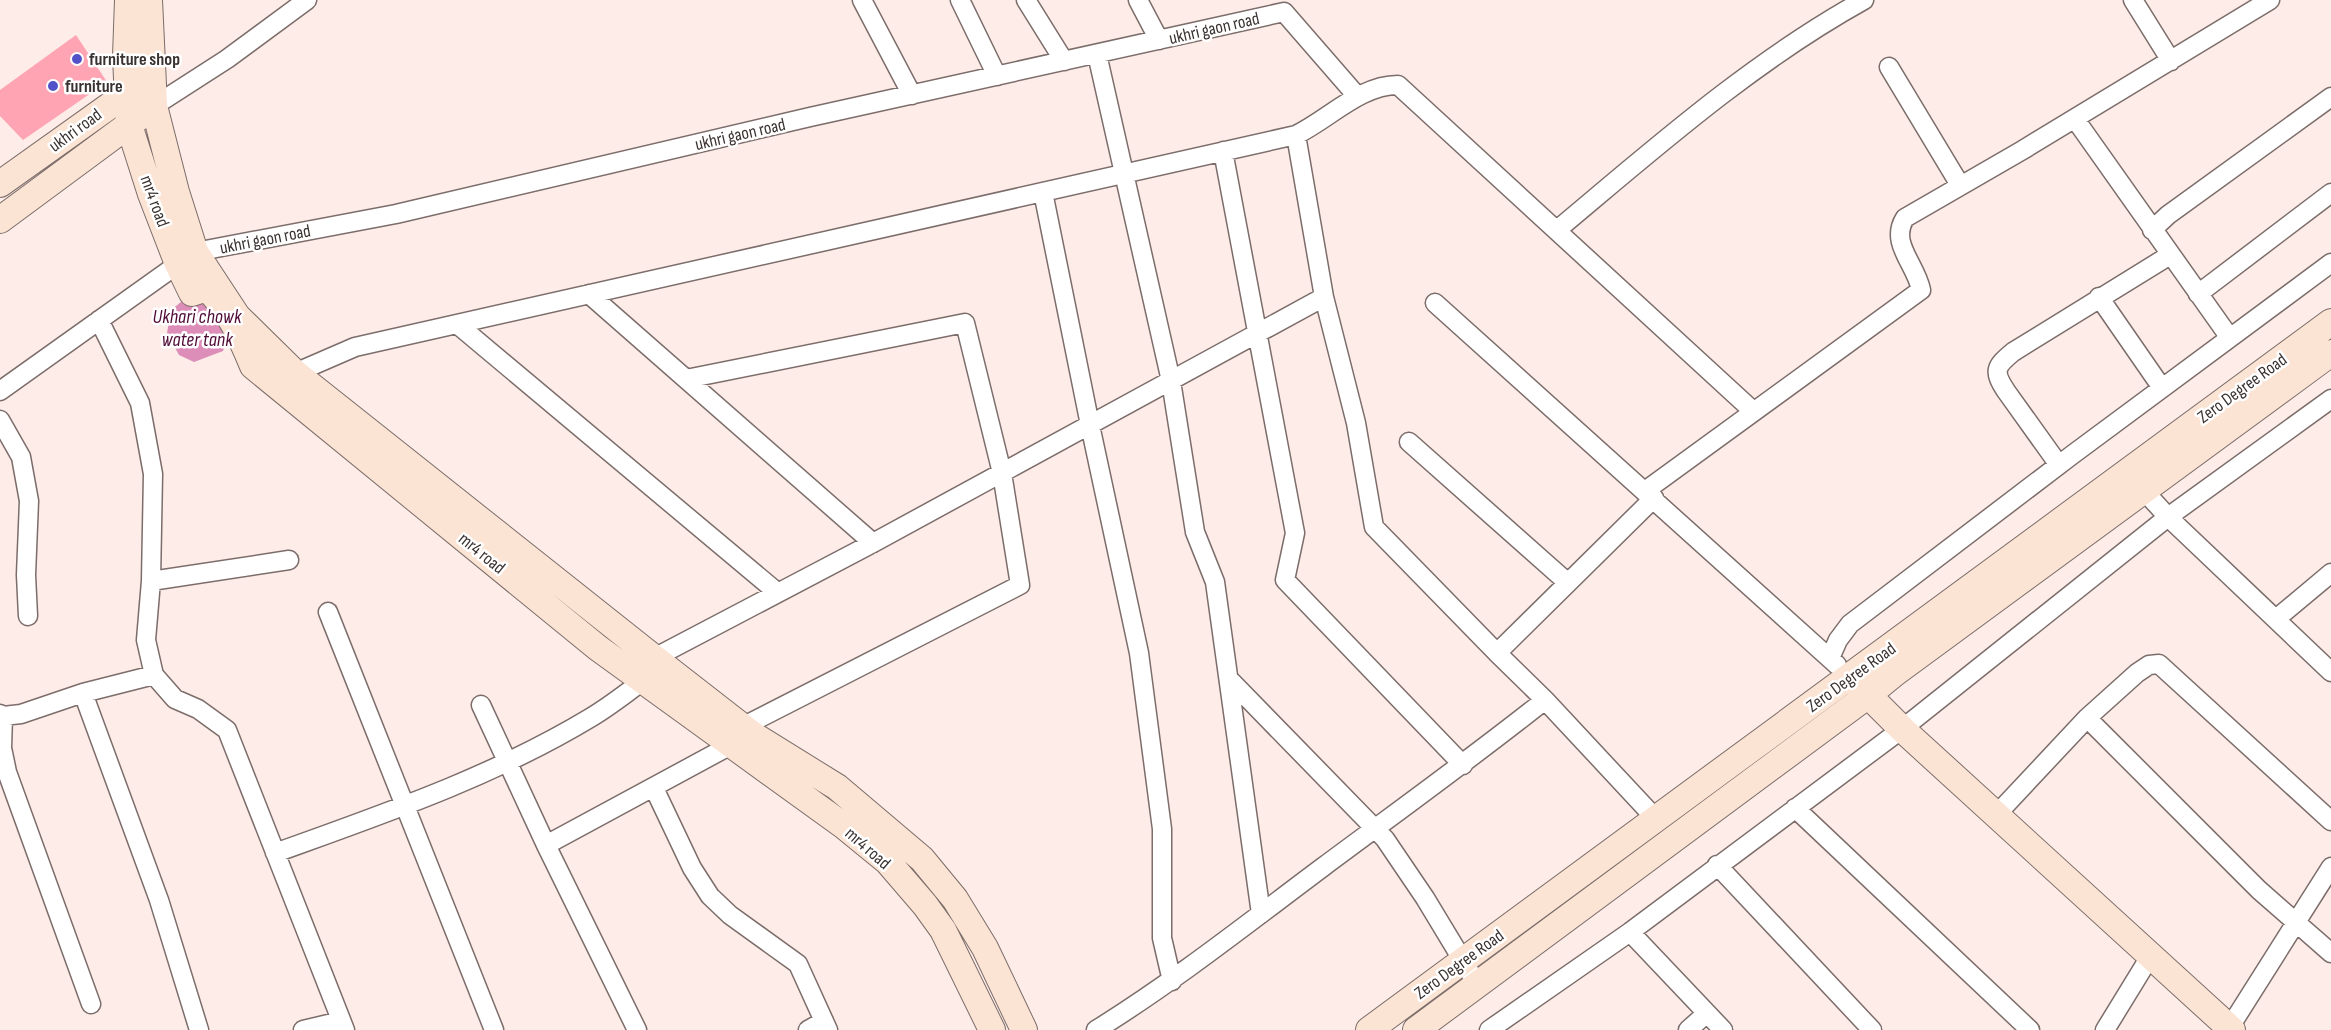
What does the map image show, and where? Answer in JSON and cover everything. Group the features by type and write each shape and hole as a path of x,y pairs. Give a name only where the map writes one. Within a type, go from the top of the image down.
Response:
{"street":[{"name":"mr4 road","path":"128,0 129,125 186,258 237,316 295,372 654,658 737,736 888,862 943,930 992,1030"},
{"name":"mr4 road","path":"149,0 154,106 176,192 192,293 207,288 221,303 236,324 253,366 598,648 643,681 737,736 837,787 922,859 955,899 985,948 1024,1030"},
{"path":"0,220 154,106 227,59 307,0"},
{"path":"862,0 912,95"},
{"path":"960,0 997,76"},
{"path":"1026,0 1064,61"},
{"path":"1138,0 1159,40"},
{"path":"1557,230 1667,138 1756,69 1835,16 1864,0"},
{"path":"2133,0 2171,61"},
{"path":"1497,653 1568,583 1650,495 1754,411 1921,290 1917,274 1899,238 1899,227 1905,218 2171,61 2262,2"},
{"path":"1272,9 1357,96"},
{"name":"ukhri gaon road","path":"186,258 396,214 1159,40 1272,9"},
{"path":"1097,54 1171,381 1195,532 1215,582 1261,914"},
{"path":"1889,67 1960,185"},
{"name":"ukhri road","path":"0,184 151,78"},
{"path":"295,372 355,347 1296,135 1316,125 1357,96 1382,85 1398,85 1754,411"},
{"path":"2152,230 2168,215 2331,97"},
{"path":"2075,119 2230,338"},
{"path":"1296,135 1324,297 1356,423 1374,527 1545,700 1656,819"},
{"path":"1223,151 1295,533 1285,580 1463,765"},
{"path":"1043,192 1139,653 1162,829 1162,938 1172,981"},
{"path":"2198,294 2331,193"},
{"path":"2059,465 1998,379 1997,369 2001,362 2013,352 2170,255"},
{"path":"0,391 186,258"},
{"path":"1830,658 1838,640 1850,624 2331,263"},
{"path":"589,294 873,543"},
{"path":"654,658 873,543 1324,297"},
{"path":"2100,297 2162,388"},
{"path":"1435,303 1830,658 1902,729 1997,813 2229,1029 2331,867"},
{"path":"99,320 140,403 153,474 151,581 146,640 154,675 175,699 198,709 227,730 343,1026 303,1030"},
{"name":"Zero Degree Road","path":"1369,1030 1656,819 1859,686 1895,673 2331,322"},
{"path":"546,845 654,788 737,736 1020,585 1002,473 965,323 686,379"},
{"path":"457,324 778,593"},
{"name":"Zero Degree Road","path":"2135,481 2331,353"},
{"path":"1489,1030 1630,932 1902,729 2168,517 2331,399"},
{"path":"0,420 21,457 29,501 26,575 28,616"},
{"path":"1409,442 1568,583"},
{"path":"2135,481 2168,517 2331,672"},
{"path":"151,581 289,560"},
{"path":"2276,619 2331,573"},
{"path":"328,612 494,1030"},
{"path":"1997,813 2087,718 2137,673 2149,665 2159,664 2331,821"},
{"path":"91,1004 7,772 2,748 1,715 21,714 83,693 154,675"},
{"path":"1230,680 1384,839 1425,898 1477,984"},
{"path":"275,853 405,806 508,762 591,717 643,681"},
{"name":"Zero Degree Road","path":"1416,1030 1859,686"},
{"path":"83,693 159,900 199,1030"},
{"path":"1096,1030 1172,981 1463,765 1545,700"},
{"path":"481,705 546,845 637,1030"},
{"path":"2087,718 2259,890 2331,953"},
{"path":"654,788 692,868 710,896 730,915 798,964 820,1027"},
{"path":"1795,808 2030,1030"},
{"path":"1718,865 1872,1030"},
{"path":"1630,932 1723,1030"},
{"path":"2105,1030 2151,955"},
{"path":"1688,1030 1707,1013"}],"water":[{"name":"Ukhari chowk water tank","path":"186,298 205,298 227,339 223,351 194,362 179,355 167,333 171,310"}],"building":[{"name":"furniture","path":"76,35 107,82 23,140 0,116 0,90"}],"place":[{"name":"furniture shop","path":"77,59"},
{"name":"furniture","path":"53,86"}]}
